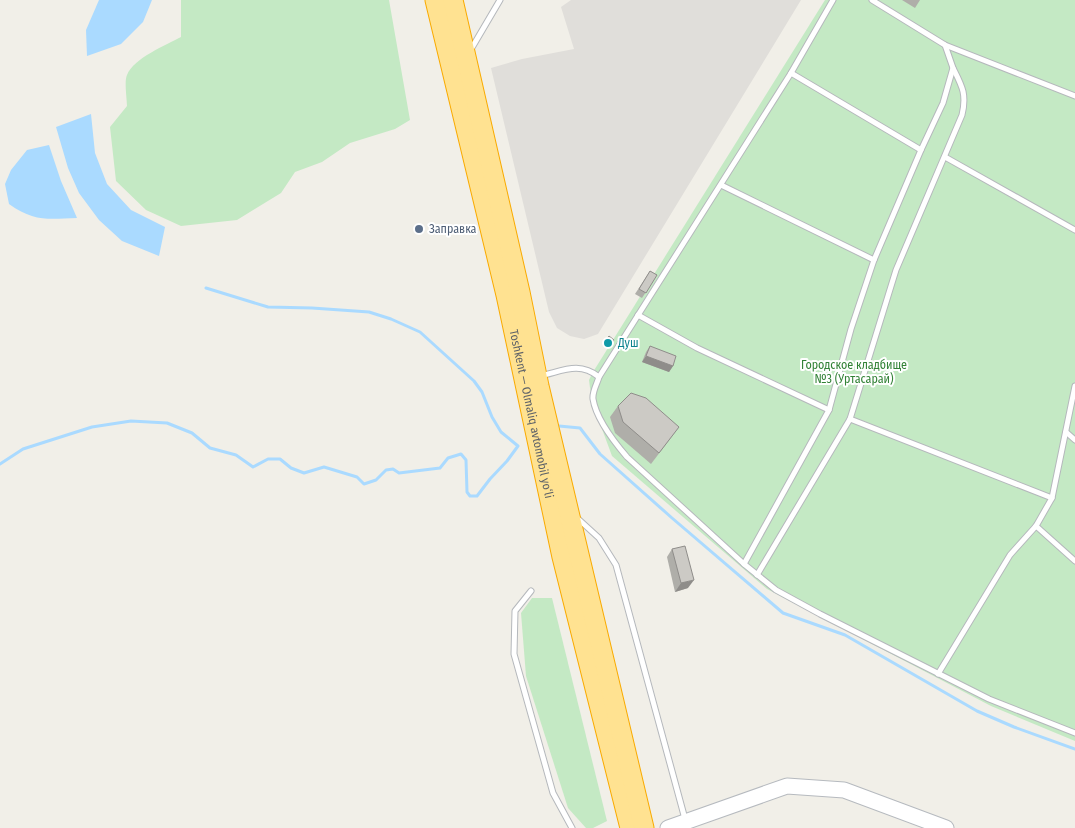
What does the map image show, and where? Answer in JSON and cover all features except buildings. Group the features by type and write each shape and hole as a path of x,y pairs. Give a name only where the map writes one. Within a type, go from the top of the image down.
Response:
{"highway":[{"name":"Toshkent — Olmaliq avtomobil yo‘li","path":"435,0 506,295 562,557 630,828"},
{"name":"Toshkent — Olmaliq avtomobil yo‘li","path":"453,0 568,510 644,828"}],"street":[{"path":"668,828 787,786 844,790 946,828"}],"lane":[{"path":"466,58 500,0"},
{"path":"833,0 721,185 599,376 593,399 610,438 627,457 744,564 776,590 988,699 1075,733"},
{"path":"872,0 944,45 1075,96"},
{"path":"757,575 850,419 896,270 962,115 964,90 944,45"},
{"path":"744,564 829,410 874,260 943,103 953,68"},
{"path":"790,73 921,150"},
{"path":"945,157 1075,230"},
{"path":"721,185 874,260"},
{"path":"638,315 697,348 829,410"},
{"path":"538,377 580,366 599,376"},
{"path":"938,674 1010,555 1036,526 1052,498 1075,386"},
{"path":"850,419 1052,498"},
{"path":"1066,432 1075,440"},
{"path":"568,510 599,538 616,565 686,822"},
{"path":"1036,526 1075,561"},
{"path":"531,591 515,611 514,654 553,793 572,828"}],"shaded area":[{"path":"571,0 801,0 598,334 584,339 570,336 557,328 549,312 491,68 522,59 574,49 561,7"}],"green space":[{"path":"181,0 389,0 410,120 395,129 350,143 322,162 295,172 281,193 237,220 181,226 146,210 116,181 110,127 127,106 126,81 131,69 143,58 181,37"},
{"name":"Городское кладбище №3 (Уртасарай)","path":"825,0 1075,0 1075,741 991,706 767,589 612,456 595,410 589,380 593,372"},
{"path":"532,598 552,598 607,821 593,828 586,828 568,808 526,676 521,613"}],"water":[{"path":"99,0 152,0 143,22 121,44 87,56 86,30"},
{"path":"91,114 95,153 107,184 131,210 165,227 159,256 122,241 99,220 79,193 68,168 56,127"},
{"path":"49,145 61,181 77,218 49,219 34,217 9,204 5,184 11,170 27,150"}],"waterway":[{"path":"0,464 23,449 92,427 131,421 167,423 192,433 210,448 236,455 253,467 268,459 280,459 291,468 304,473 324,467 357,477 364,484 376,480 386,470 393,469 399,473 440,468 448,458 461,454 466,460 467,492 470,496 477,496 518,446 501,432 492,417 482,392 474,381 420,332 391,319 369,312 268,307 206,288"},
{"path":"559,426 580,428 600,454 783,613 845,635 977,711 1014,727 1075,749"}],"place":[{"name":"Заправка","path":"419,229"},
{"name":"Душ","path":"608,343"}]}
